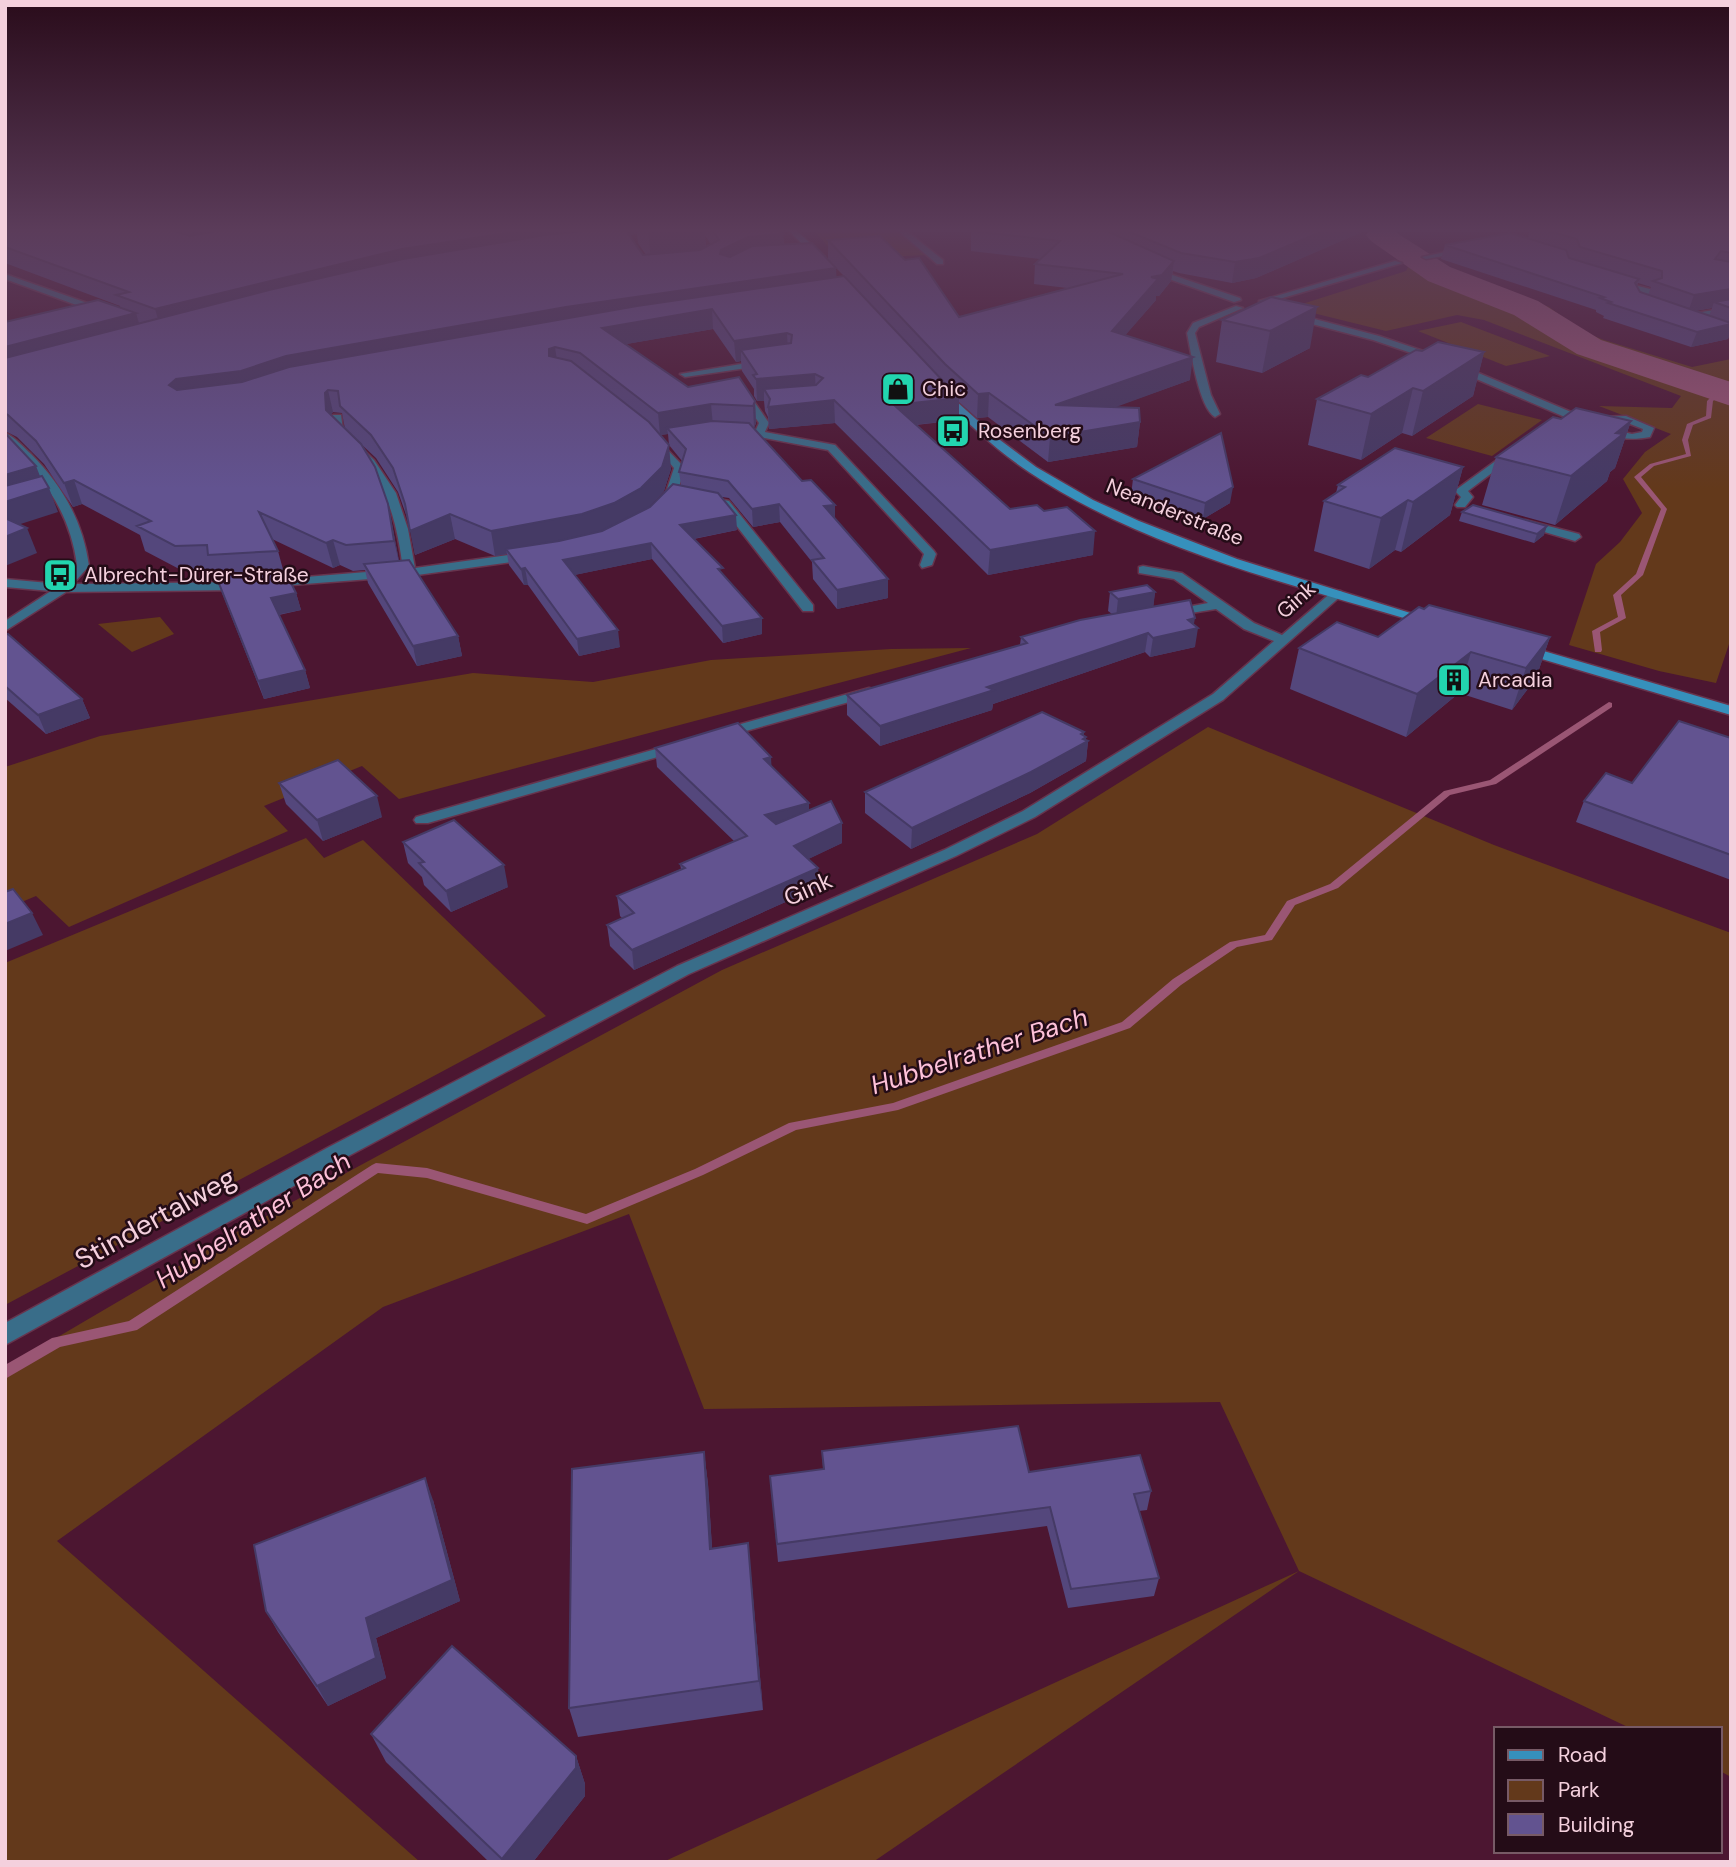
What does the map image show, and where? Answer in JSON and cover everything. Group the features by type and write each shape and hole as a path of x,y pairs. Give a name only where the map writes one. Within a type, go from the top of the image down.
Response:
{"main road":[{"name":"Neanderstraße","path":"930,382 992,440 1045,478 1152,531 1337,594 1442,625"},
{"path":"1507,645 1731,711"}],"street":[{"path":"1215,414 1206,396 1191,333 1196,326 1218,315"},
{"path":"1287,315 1376,338 1435,358 1611,433 1632,437 1646,436 1650,428 1626,419 1584,421"},
{"path":"1679,315 1708,326"},
{"path":"1688,318 1703,315"},
{"path":"685,374 735,377 776,361"},
{"path":"735,377 764,423 759,434"},
{"path":"753,407 766,406"},
{"path":"1558,421 1568,413"},
{"path":"337,417 338,431 361,450 384,480 403,527 410,572"},
{"path":"724,433 759,434 821,443 831,447 930,554 926,565"},
{"path":"5,436 32,459 73,519 82,542 83,566 63,588 5,628"},
{"path":"654,510 671,493 680,468 657,438"},
{"path":"1474,508 1461,505 1467,497 1461,491 1518,449"},
{"path":"44,496 56,492"},
{"path":"671,493 684,495"},
{"path":"712,500 725,503 808,608"},
{"path":"1512,519 1575,537"},
{"path":"5,583 63,588 208,588 410,572 543,554"},
{"name":"Gink","path":"1143,570 1178,576 1249,626 1285,640"},
{"name":"Gink","path":"334,1154 683,970 950,853 1029,814 1218,697 1337,594"},
{"path":"1154,617 1217,605"},
{"path":"422,820 877,690"},
{"name":"Stindertalweg","path":"5,1335 334,1154"}],"green space":[{"path":"1322,315 1456,315 1386,331"},
{"path":"1458,315 1560,315 1581,331 1692,367 1731,359 1731,638 1716,683 1659,671 1569,645 1596,564 1620,542 1642,513 1623,479 1645,452 1671,434 1599,406 1672,408 1681,396 1484,320"},
{"path":"1461,322 1550,356 1506,366 1418,331"},
{"path":"1478,404 1542,420 1492,456 1426,438"},
{"path":"160,617 174,634 132,652 98,624"},
{"path":"971,648 399,799 362,766 264,806 288,831 69,927 36,896 5,909 5,767 100,736 473,673 593,682 711,660 891,649"},
{"path":"1208,727 1494,845 1731,933 1731,1777 1722,1772 1722,1727 1628,1727 1299,1571 1220,1402 704,1409 629,1214 383,1307 57,1541 420,1862 5,1862 5,1368 235,1233 722,970 1037,834"},
{"path":"306,838 324,858 363,840 546,1016 5,1305 5,963"},
{"path":"1299,1571 873,1862 663,1862"}],"building":[{"path":"34,315 128,315 5,347 5,322"},
{"path":"171,315 520,315 286,356 241,371 176,379 169,385 177,390 242,382 289,367 585,315 677,315 602,328 688,387 739,377 755,401 753,406 711,404 658,413 580,353 555,347 549,349 549,356 571,361 649,422 669,445 662,467 641,488 614,503 582,514 491,531 450,514 410,531 405,504 393,468 371,435 340,406 338,391 328,390 325,393 326,410 361,444 375,467 388,504 394,541 346,545 333,540 326,543 259,512 278,551 208,555 207,545 175,546 137,526 151,521 74,480 64,483 36,441 5,413 5,358"},
{"path":"716,315 881,315 959,398 894,405 1010,509 1037,505 1044,511 1067,507 1095,531 990,550 834,400 768,407 770,399 764,389 816,385 823,378 815,374 756,379 753,375 757,374 741,350 791,343 792,335 787,333 734,341"},
{"path":"899,315 1126,315 1112,331 1193,357 1055,405 1139,408 1140,422 1050,437 989,393 978,394"},
{"path":"1232,315 1301,315 1270,331 1222,320"},
{"path":"1645,315 1708,315 1731,323 1697,332"},
{"path":"1438,342 1484,352 1423,391 1413,388 1371,414 1317,399 1361,375 1368,377 1416,350 1422,351"},
{"path":"1576,408 1631,421 1616,433 1623,434 1571,476 1496,457 1553,417 1561,419"},
{"path":"712,421 749,423 802,481 811,480 835,505 824,506 888,579 837,590 812,560 824,558 779,504 752,509 728,481 679,472 686,449 667,428"},
{"path":"5,433 36,466 5,475"},
{"path":"1221,433 1233,487 1205,503 1133,479"},
{"path":"1395,448 1463,467 1413,502 1408,500 1381,518 1324,501 1345,487 1338,485"},
{"path":"42,476 49,488 5,502 5,486"},
{"path":"673,484 718,493 736,515 680,525 723,568 718,569 762,618 722,626 651,543 563,560 618,630 577,639 525,568 521,569 506,549 602,531 650,507"},
{"path":"1473,505 1547,526 1537,534 1462,512"},
{"path":"5,518 27,528 5,537"},
{"path":"409,560 458,636 413,646 364,564"},
{"path":"286,573 296,593 271,598 305,670 258,681 216,576"},
{"path":"1147,585 1155,592 1118,599 1110,592"},
{"path":"1190,600 1195,618 1188,620 1198,628 1153,638 1148,633 987,687 994,690 880,726 847,695 1027,643 1021,637 1080,620"},
{"path":"1429,605 1550,637 1526,668 1471,652 1417,694 1299,648 1337,622 1378,637 1419,607 1424,609"},
{"path":"8,634 82,699 38,715 5,686 5,635"},
{"path":"1042,712 1084,732 1081,734 1086,737 1083,739 1088,741 1031,772 912,828 865,792"},
{"path":"1679,721 1731,738 1731,855 1584,801 1606,773 1632,783"},
{"path":"738,723 771,757 764,759 809,803 765,815 776,824 831,801 842,823 794,846 818,868 632,950 607,925 634,913 617,896 685,868 680,864 747,836 655,748"},
{"path":"338,760 377,796 317,820 279,783"},
{"path":"454,820 504,865 446,891 419,863 424,862 403,842"},
{"path":"13,889 32,913 5,924 5,892"},
{"path":"1018,1426 1029,1472 1140,1455 1151,1491 1134,1494 1159,1578 1071,1589 1050,1507 777,1544 770,1476 824,1469 822,1451"},
{"path":"704,1452 710,1549 748,1543 759,1681 569,1708 572,1469"},
{"path":"425,1478 452,1580 366,1618 376,1658 317,1686 266,1611 254,1545"},
{"path":"452,1646 576,1756 576,1768 502,1859 371,1734"}],"waterway":[{"path":"1538,315 1589,347 1731,395"},
{"name":"Hubbelrather Bach","path":"1598,650 1596,631 1622,618 1617,595 1639,575 1664,509 1637,477 1652,465 1689,455 1685,440 1690,424 1709,417 1710,401 1720,391"},
{"name":"Hubbelrather Bach","path":"5,1373 57,1342 132,1326 376,1168 427,1173 587,1219 699,1172 793,1126 894,1107 1126,1025 1177,982 1234,944 1268,938 1291,903 1334,886 1447,793 1493,782 1609,705"}],"place":[{"name":"Chic","path":"898,389"},
{"name":"Rosenberg","path":"953,431"},
{"name":"Albrecht-Dürer-Straße","path":"60,575"},
{"name":"Arcadia","path":"1454,680"}]}
